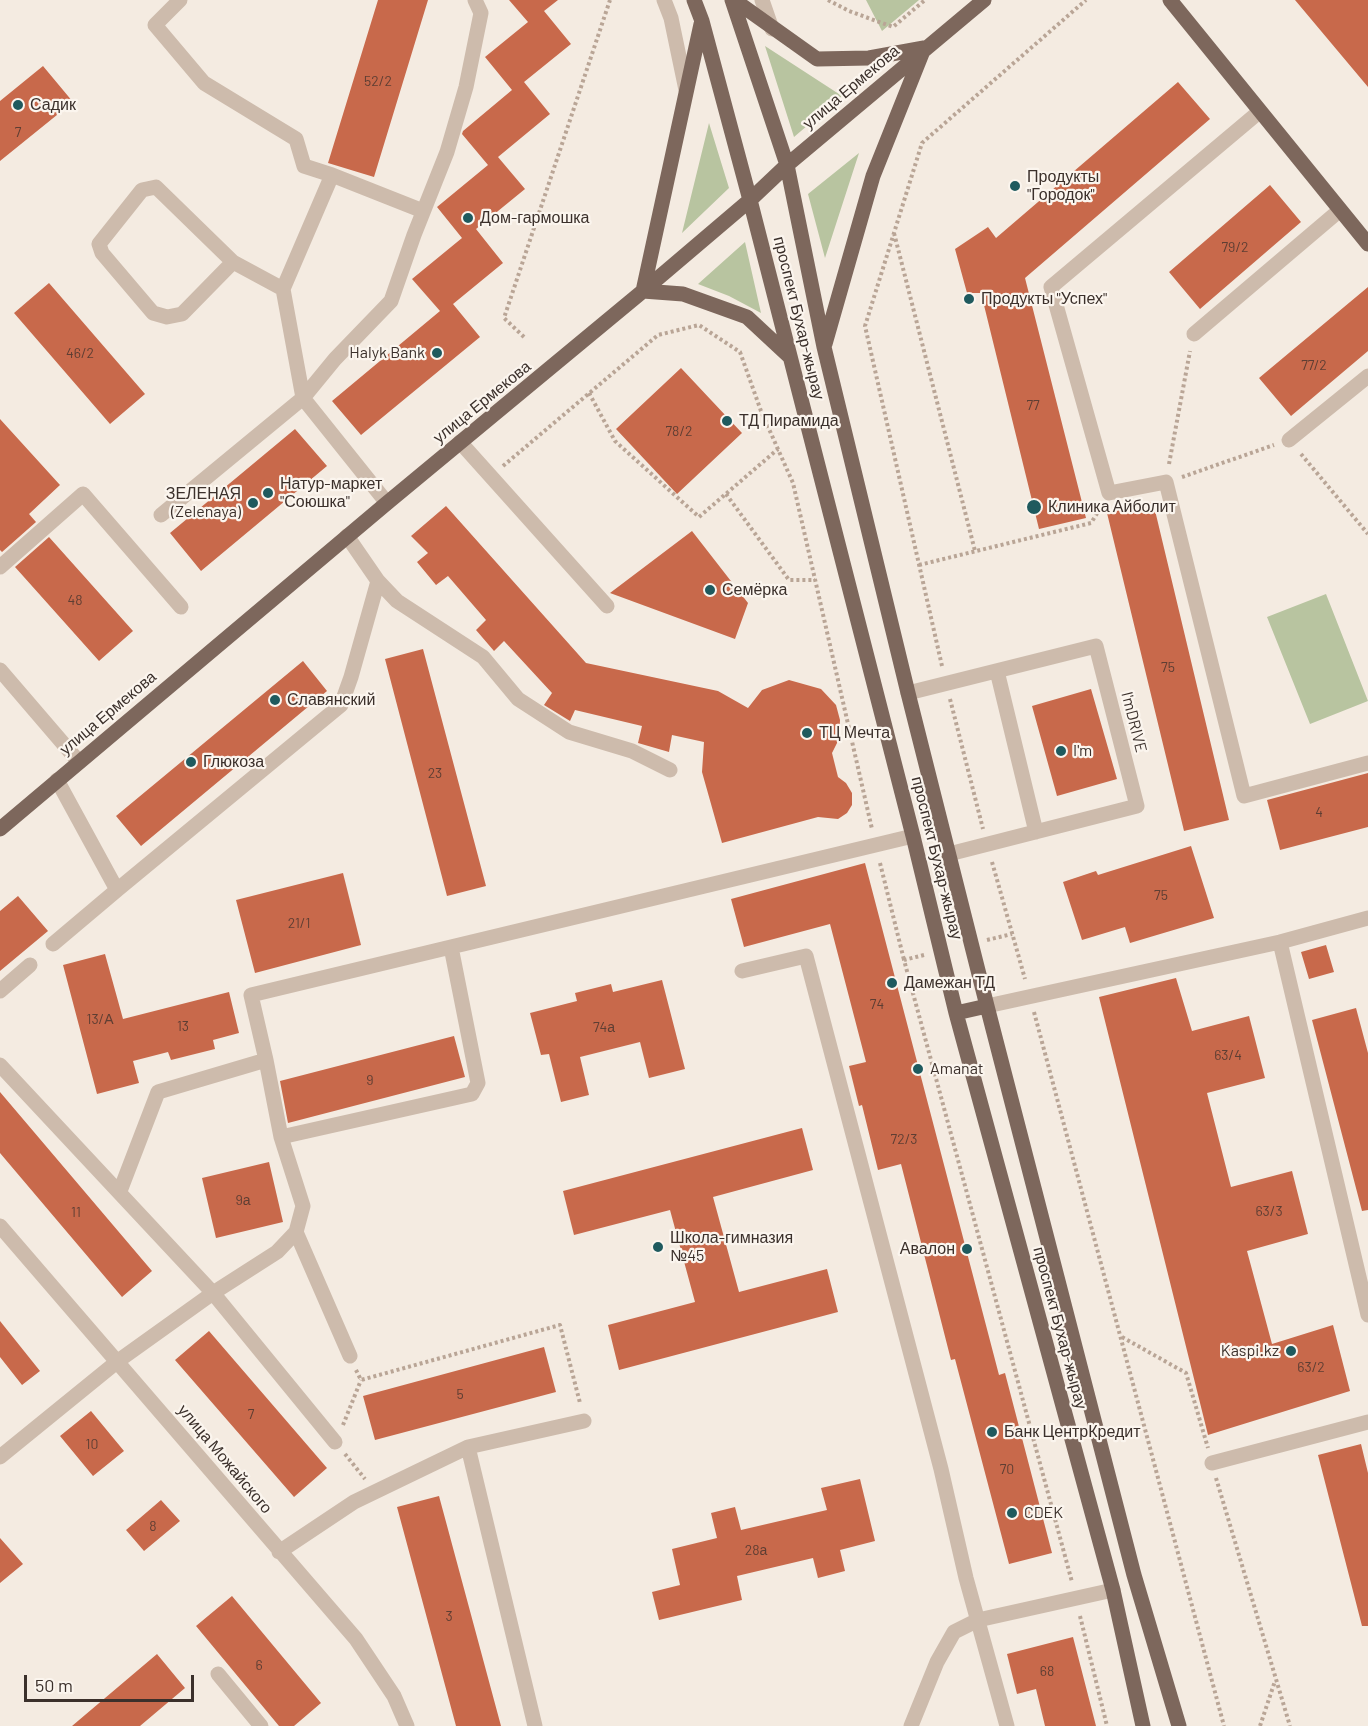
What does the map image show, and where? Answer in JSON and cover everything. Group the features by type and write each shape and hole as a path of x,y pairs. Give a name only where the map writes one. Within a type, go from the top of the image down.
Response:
{"main road":[{"path":"686,0 702,21 643,291 683,294 747,317 790,357"},
{"name":"проспект Бухар-жырау","path":"694,0 702,21 750,200 914,836 956,1013 1113,1590 1143,1726"},
{"path":"733,0 817,59 869,58 924,48"},
{"name":"проспект Бухар-жырау","path":"733,0 788,165 824,347 908,693 1134,1575 1179,1726"},
{"name":"улица Ермекова","path":"0,829 347,536 643,291 924,48 984,0"},
{"path":"1170,0 1368,243"},
{"path":"824,347 873,176 924,48"},
{"path":"956,1013 987,1006"}],"street":[{"path":"180,0 154,26 204,83 296,139 304,166 423,211"},
{"path":"161,516 303,398 335,359 391,301 447,152 466,87 481,13 475,0"},
{"path":"664,0 671,18 686,90"},
{"path":"762,0 772,29"},
{"path":"1259,112 1051,287 1108,493 1166,482 1244,796 1368,763"},
{"path":"332,175 283,289 303,398 387,503"},
{"path":"233,262 183,314 166,317 153,313 102,253 99,244 142,190 156,187 233,262 283,289"},
{"path":"1194,334 1340,210"},
{"path":"1289,440 1368,376"},
{"path":"460,442 608,606"},
{"path":"0,567 82,494 181,607"},
{"path":"347,536 378,581 398,601 483,657 518,699 569,732 632,751 670,770"},
{"path":"54,945 341,705 378,581"},
{"name":"I'mDRIVE","path":"908,693 1096,646 1137,806 949,854"},
{"path":"0,670 79,762"},
{"path":"998,670 1036,832"},
{"path":"57,780 117,890"},
{"path":"0,1457 118,1361 213,1293 278,1252 296,1232 303,1206 281,1137 251,995 914,836"},
{"path":"987,1006 1280,942 1368,918"},
{"path":"1280,942 1368,1315"},
{"path":"281,1137 472,1094 478,1083 451,947"},
{"path":"742,971 806,956 1007,1726"},
{"path":"0,991 30,965"},
{"path":"120,1191 159,1092 266,1060"},
{"path":"0,1065 213,1293 335,1442"},
{"name":"улица Можайского","path":"0,1226 356,1639 394,1696 407,1726"},
{"path":"296,1232 350,1356"},
{"path":"279,1552 354,1502 468,1447 584,1421"},
{"path":"1212,1463 1368,1422"},
{"path":"468,1447 535,1726"},
{"path":"911,1726 937,1662 954,1632 978,1620 1113,1590"},
{"path":"218,1674 261,1726"}],"path":[{"path":"524,337 504,318 610,0"},
{"path":"828,0 849,11 893,27 925,0"},
{"path":"1086,0 922,142 865,326 946,684 987,844 1030,997 1224,1726"},
{"path":"894,232 975,551"},
{"path":"490,476 658,335 699,325 740,352 760,411 793,483 904,960 1076,1598 1107,1726"},
{"path":"1194,334 1166,482 1289,440 1368,534"},
{"path":"589,393 615,441 699,517 778,449"},
{"path":"919,565 1091,523 1108,493"},
{"path":"726,494 789,580 815,580"},
{"path":"971,944 1012,934"},
{"path":"904,960 941,951"},
{"path":"361,1380 560,1325 584,1421"},
{"path":"1121,1336 1186,1373 1290,1726"},
{"path":"350,1356 361,1380 335,1442 375,1491"},
{"path":"1260,1726 1276,1679"}],"green space":[{"path":"866,0 919,0 882,31"},
{"path":"765,46 842,96 794,137"},
{"path":"709,123 729,188 682,233"},
{"path":"859,153 825,258 808,194"},
{"path":"745,242 761,313 729,296 698,284"},
{"path":"1326,594 1368,701 1310,724 1267,617"}],"building":[{"path":"378,0 428,0 374,177 328,163"},
{"name":"Дом-гармошка","path":"509,0 558,0 544,11 571,44 524,82 550,114 498,157 525,189 476,229 503,263 453,304 480,337 361,435 332,401 440,311 412,279 462,238 437,207 488,165 462,134 512,90 485,57 528,22"},
{"path":"1295,0 1368,0 1368,87"},
{"path":"43,66 73,102 0,161 0,101"},
{"path":"1178,82 1210,119 1025,278 1086,518 1039,529 981,293 967,293 955,249 988,227 996,238"},
{"path":"1270,185 1301,222 1200,309 1169,272"},
{"path":"49,283 145,394 110,424 14,313"},
{"path":"1368,287 1368,351 1291,416 1259,378"},
{"path":"681,368 742,433 677,494 616,429"},
{"path":"0,419 60,485 29,514 36,522 2,552 0,550"},
{"path":"295,429 327,466 201,571 170,533"},
{"path":"1153,502 1229,820 1184,831 1107,513"},
{"path":"446,506 586,663 718,691 748,708 762,690 789,680 821,689 836,705 840,720 839,739 832,753 838,777 846,783 852,793 852,805 847,813 838,819 818,817 722,843 702,772 704,742 672,735 669,752 638,743 642,726 575,710 570,721 544,705 552,693 504,641 494,651 476,630 486,620 448,576 436,585 417,562 428,553 411,536"},
{"path":"692,531 748,603 735,639 610,593"},
{"path":"49,537 133,631 99,661 15,567"},
{"path":"423,649 486,886 447,896 385,659"},
{"path":"303,661 327,691 141,846 116,816"},
{"path":"1091,689 1117,779 1057,796 1032,706"},
{"path":"1368,773 1368,827 1280,850 1267,800"},
{"path":"1191,846 1214,918 1130,943 1125,927 1082,940 1063,882 1096,871 1098,875"},
{"path":"865,863 999,1375 1005,1373 1052,1553 1009,1564 955,1359 951,1360 901,1164 878,1170 862,1105 859,1106 849,1066 866,1062 830,924 744,947 731,899"},
{"path":"343,873 361,945 255,973 236,900"},
{"path":"18,896 48,931 0,971 0,911"},
{"path":"1326,945 1334,972 1309,979 1301,952"},
{"path":"105,954 123,1019 229,992 239,1033 213,1040 215,1049 171,1060 168,1052 133,1061 139,1083 97,1094 63,965"},
{"path":"1176,978 1192,1031 1249,1016 1265,1078 1207,1093 1231,1187 1292,1171 1308,1234 1247,1251 1272,1344 1333,1325 1350,1391 1208,1435 1099,997"},
{"path":"662,980 685,1069 649,1078 640,1042 580,1057 589,1095 561,1102 549,1054 541,1055 530,1013 577,1001 575,993 611,984 613,992"},
{"path":"1356,1008 1368,1053 1368,1210 1362,1211 1312,1020"},
{"path":"454,1036 465,1077 288,1123 280,1081"},
{"path":"0,1092 152,1271 122,1297 0,1153"},
{"path":"802,1128 813,1170 713,1197 739,1292 827,1269 838,1312 619,1370 608,1325 695,1302 670,1210 574,1235 563,1191"},
{"path":"269,1162 283,1222 216,1238 202,1178"},
{"path":"0,1321 40,1371 22,1385 0,1357"},
{"path":"209,1331 327,1468 294,1497 175,1360"},
{"path":"544,1347 556,1392 375,1440 363,1396"},
{"path":"91,1411 124,1451 93,1476 60,1436"},
{"path":"1361,1444 1368,1473 1368,1626 1362,1626 1318,1455"},
{"path":"860,1479 875,1541 840,1550 845,1571 818,1578 813,1558 737,1576 742,1600 659,1620 652,1592 680,1585 672,1549 717,1538 711,1513 735,1507 741,1530 827,1510 821,1488"},
{"path":"439,1496 501,1726 456,1726 397,1507"},
{"path":"161,1500 180,1521 144,1551 126,1530"},
{"path":"0,1538 23,1564 0,1583"},
{"path":"232,1596 321,1703 294,1726 279,1726 196,1626"},
{"path":"1073,1637 1096,1726 1045,1726 1036,1689 1017,1694 1007,1654"},
{"path":"157,1654 185,1688 140,1726 72,1726"}],"place":[{"name":"Садик","path":"18,105"},
{"name":"Продукты \"Городок\"","path":"1015,186"},
{"name":"Дом-гармошка","path":"468,218"},
{"name":"Продукты \"Успех\"","path":"969,299"},
{"name":"Halyk Bank","path":"437,353"},
{"name":"ТД Пирамида","path":"727,421"},
{"name":"Натур-маркет \"Союшка\"","path":"268,493"},
{"name":"ЗЕЛЕНАЯ (Zelenaya)","path":"253,503"},
{"name":"Клиника Айболит","path":"1034,507"},
{"name":"Семёрка","path":"710,590"},
{"name":"Славянский","path":"275,700"},
{"name":"ТЦ Мечта","path":"807,733"},
{"name":"I'm","path":"1061,751"},
{"name":"Глюкоза","path":"191,762"},
{"name":"Дамежан ТД","path":"892,983"},
{"name":"Amanat","path":"918,1069"},
{"name":"Школа-гимназия №45","path":"658,1247"},
{"name":"Авалон","path":"967,1249"},
{"name":"Kaspi.kz","path":"1291,1351"},
{"name":"Банк ЦентрКредит","path":"992,1432"},
{"name":"CDEK","path":"1012,1513"}]}
